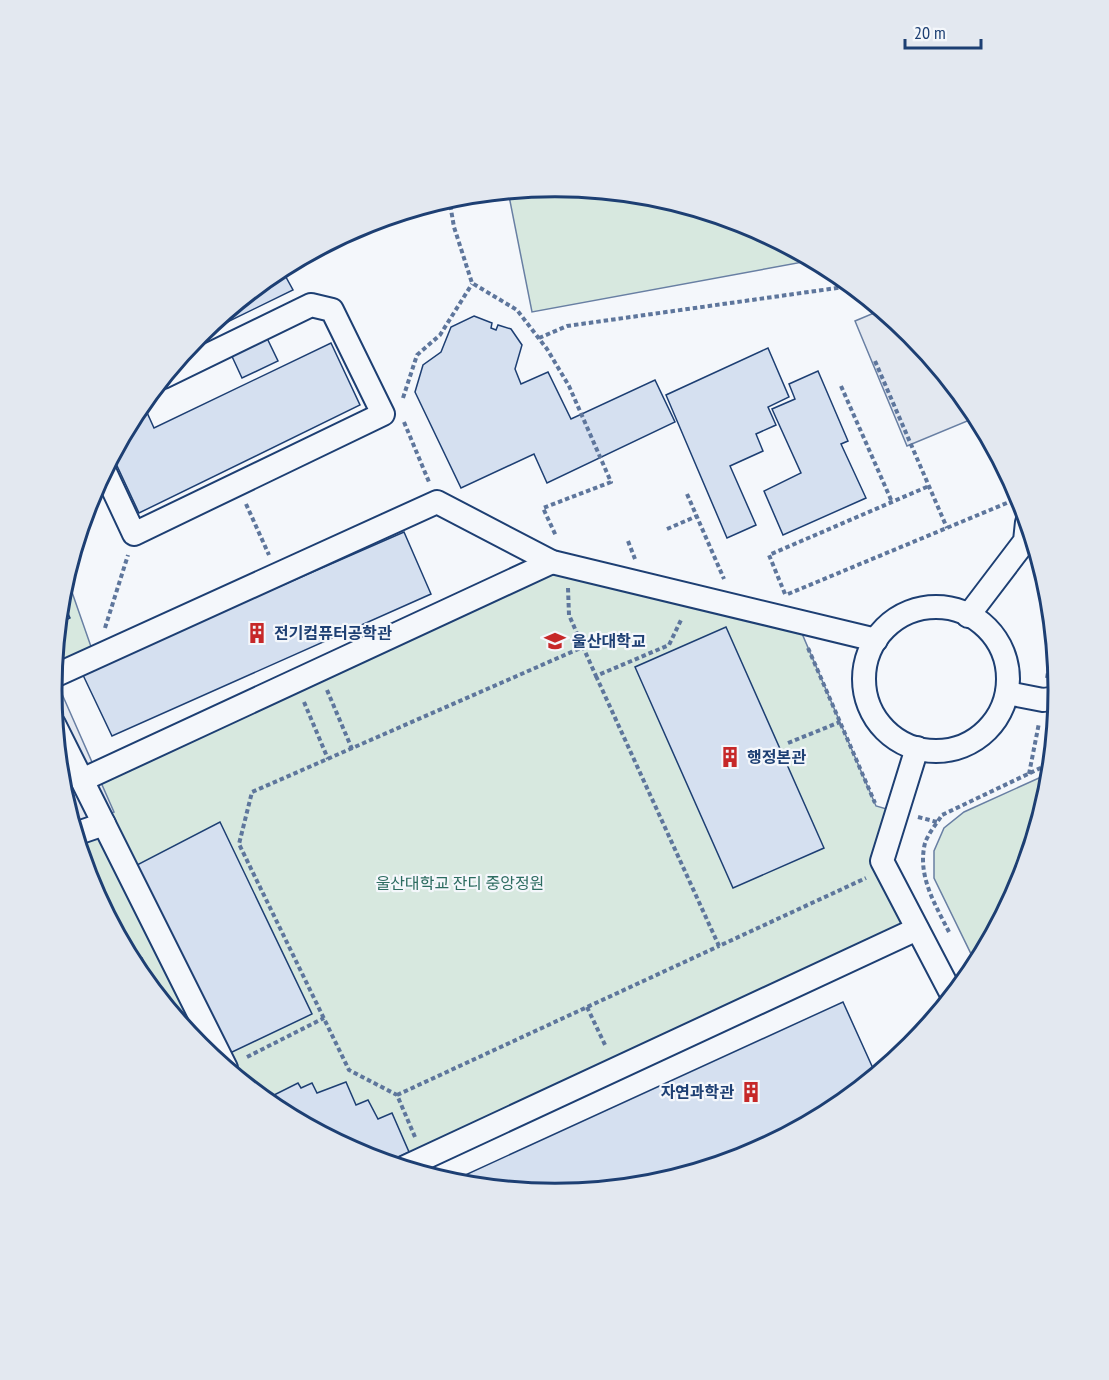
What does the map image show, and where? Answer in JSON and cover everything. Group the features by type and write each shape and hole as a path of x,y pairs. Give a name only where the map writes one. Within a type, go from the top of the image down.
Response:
{"street":[{"path":"109,480 134,534 383,414 332,310 311,305 197,351"},
{"path":"63,672 437,502 559,564 876,640"},
{"path":"968,616 1024,542"},
{"path":"82,780 319,670 559,564"},
{"path":"936,607 959,611 968,616 979,621 995,637 1005,657 1009,680 1007,693 995,722 976,739 953,749 928,751 904,744 884,729 870,709 864,684 866,659 876,640 894,621 914,611 936,607"},
{"path":"1007,693 1047,699"},
{"path":"65,747 231,1062"},
{"path":"916,748 882,861 948,987"},
{"path":"82,831 104,824"},
{"path":"414,1162 917,929"}],"path":[{"path":"451,208 454,226 472,283 517,310 539,338 569,386 611,482 543,508"},
{"path":"406,386 417,355 440,335 472,283"},
{"path":"539,338 567,326 839,288"},
{"path":"875,361 947,528"},
{"path":"841,386 892,502"},
{"path":"400,412 437,502"},
{"path":"236,485 278,575"},
{"path":"929,486 769,555 876,806 938,822"},
{"path":"687,494 725,580"},
{"path":"786,595 1010,502"},
{"path":"667,529 697,516"},
{"path":"95,658 134,534"},
{"path":"628,541 635,559"},
{"path":"559,564 569,615 719,946"},
{"path":"597,676 669,645 693,596"},
{"path":"423,1157 397,1095 349,1070 239,844 252,792 583,647"},
{"path":"319,670 351,749"},
{"path":"295,681 328,759"},
{"path":"788,743 840,722"},
{"path":"950,934 924,879 925,842 942,815 1041,768"},
{"path":"397,1095 886,868"},
{"path":"587,1007 616,1068"},
{"path":"233,1064 324,1018"}],"green space":[{"path":"587,198 651,206 713,223 773,248 800,263 532,312 510,199"},
{"name":"울산대학교 잔디 중앙정원","path":"552,562 797,622 876,806 897,812 882,861 917,929 415,1162 366,1145 308,1117 254,1081 217,1049 82,780"},
{"path":"72,591 95,658 63,672"},
{"path":"1039,778 1031,818 1010,879 997,908 971,953 934,878 934,851 944,828 964,812"},
{"path":"101,831 207,1040 163,990 128,936 99,879 84,836"}],"shaded area":[{"path":"873,313 880,319 925,365 967,421 907,446 855,321"},
{"path":"62,694 114,812 80,823 66,754"}],"building":[{"path":"286,277 293,290 224,323"},
{"path":"474,316 492,323 491,328 496,330 498,325 511,329 522,345 515,369 521,384 548,372 571,419 655,380 675,422 547,483 534,454 461,488 415,392 423,365 441,352 451,327"},
{"path":"265,334 278,361 242,378 229,350"},
{"path":"331,343 360,405 139,513 116,464 147,413 154,428"},
{"path":"768,348 789,397 768,407 776,425 756,434 763,451 730,466 756,525 727,538 666,395"},
{"path":"818,371 848,441 841,444 866,498 783,535 764,491 801,473 772,409 795,399 789,384"},
{"name":"전기컴퓨터공학관","path":"404,532 431,594 112,736 82,673"},
{"name":"행정본관","path":"726,627 824,848 733,888 635,667"},
{"path":"220,822 312,1014 228,1054 135,866"},
{"name":"자연과학관","path":"843,1002 872,1067 828,1100 773,1132 713,1157 682,1166 651,1174 587,1182 522,1182 465,1175"},
{"path":"346,1082 356,1105 368,1100 378,1119 392,1113 409,1152 398,1158 366,1145 308,1117 274,1095 298,1083 301,1088 312,1083 317,1093"}],"place":[{"name":"전기컴퓨터공학관","path":"257,633"},
{"name":"울산대학교","path":"555,641"},
{"name":"행정본관","path":"730,757"},
{"name":"자연과학관","path":"751,1092"}]}
